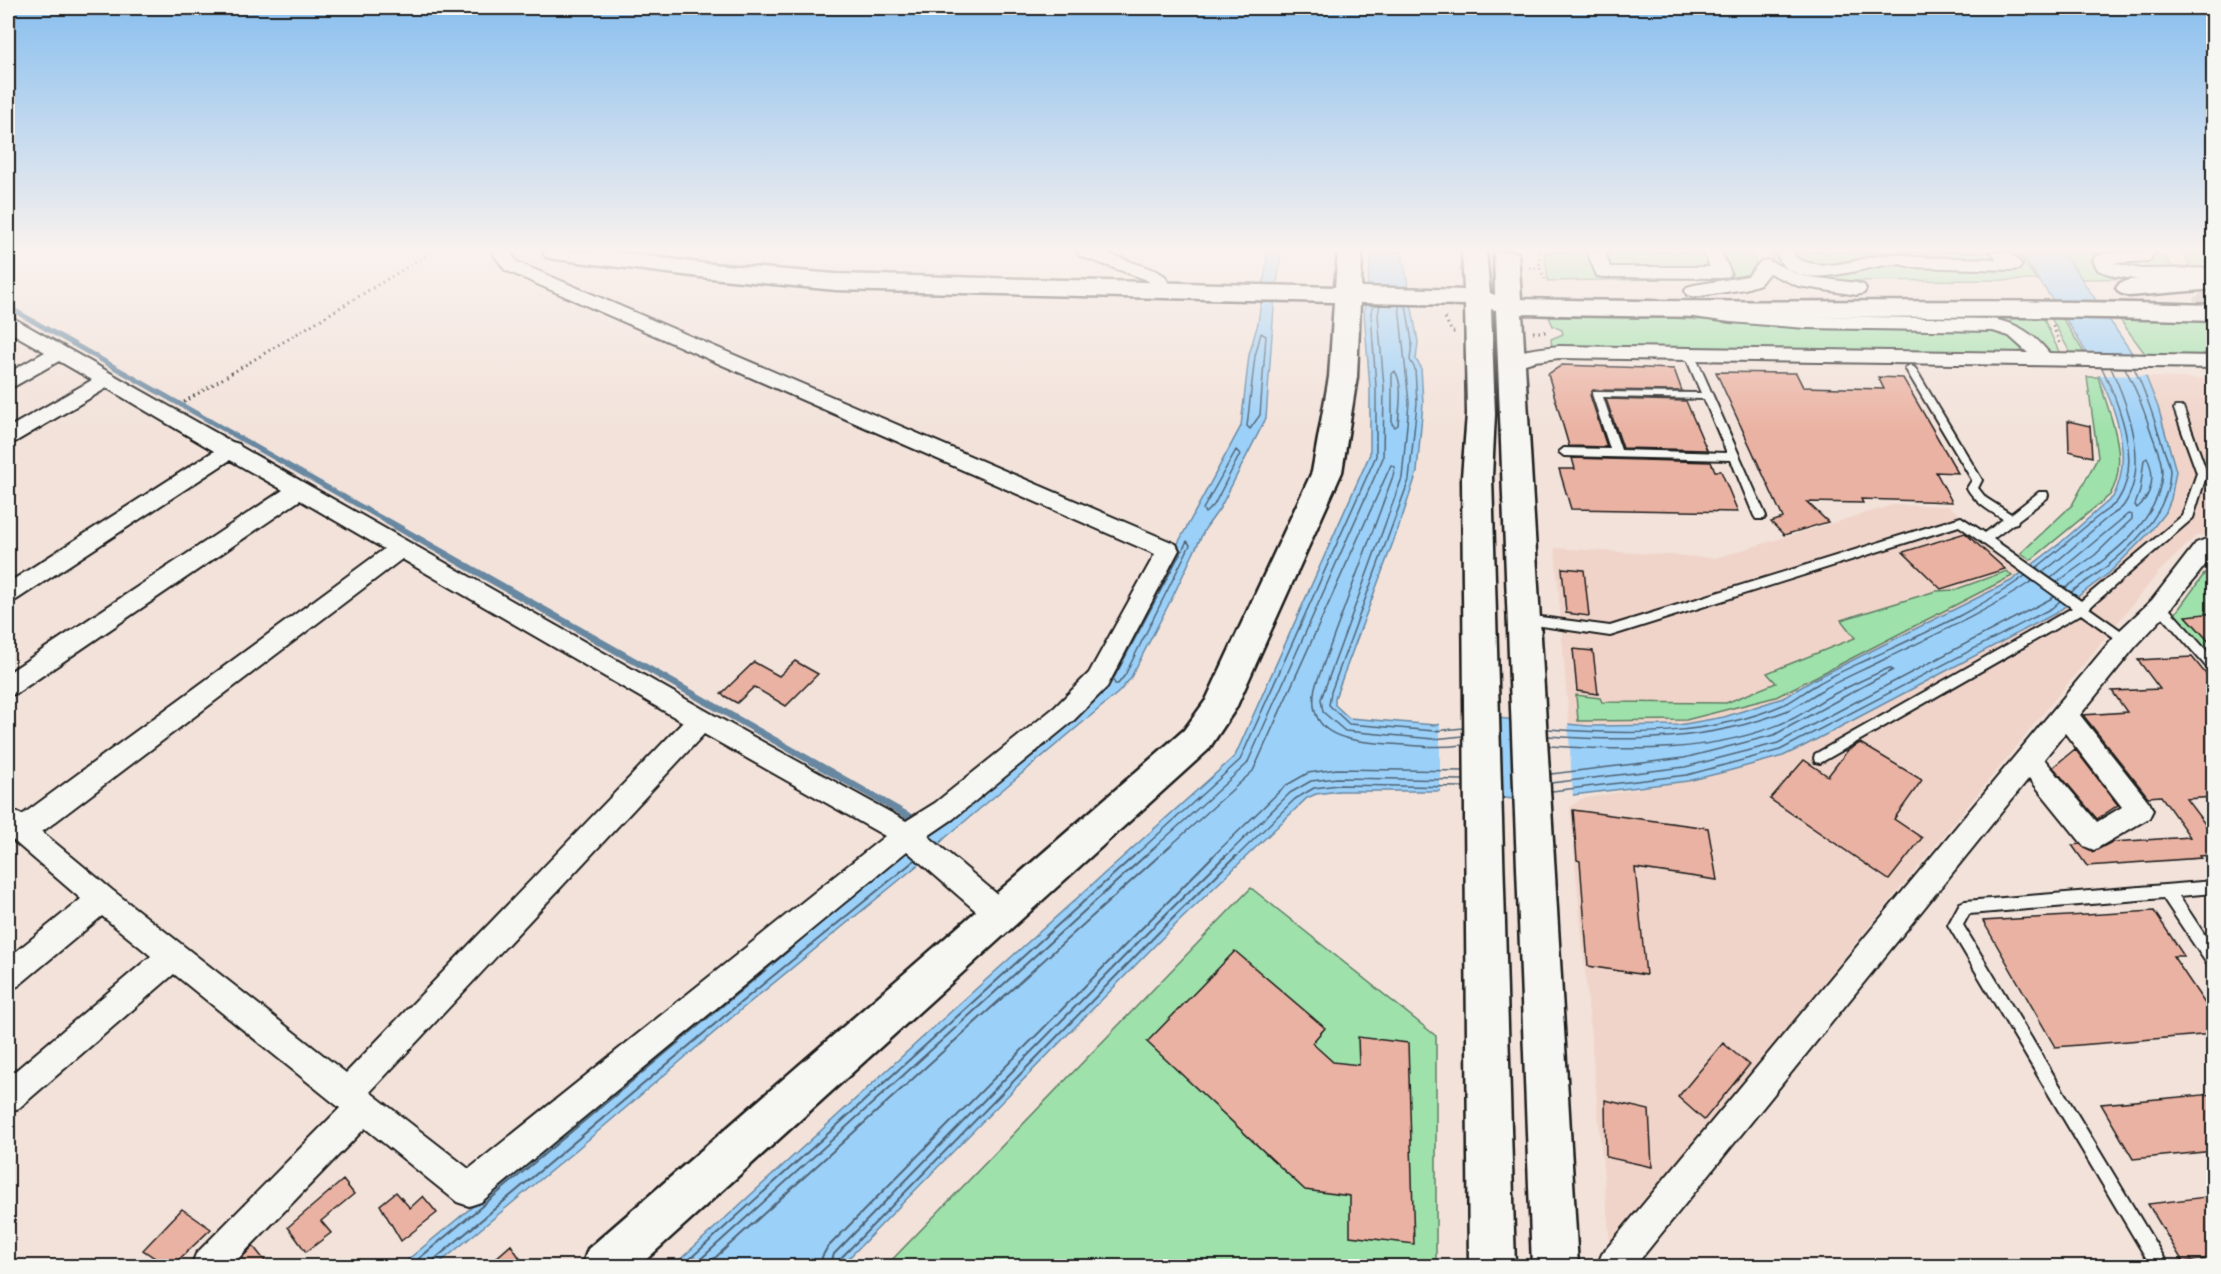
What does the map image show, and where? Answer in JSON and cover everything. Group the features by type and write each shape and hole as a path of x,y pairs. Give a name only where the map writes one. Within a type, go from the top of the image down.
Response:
{"street":[{"path":"401,548 11,823 173,956 469,1190 919,835 944,811 1064,714 1098,680 1168,550 616,311"},
{"path":"606,1266 1196,740 1219,708 1327,472 1353,311"},
{"path":"1478,311 1481,414 1477,477 1481,800 1492,1266"},
{"path":"1510,311 1531,801 1555,1266"},
{"path":"1689,311 1729,317 1843,325 1993,325 2021,334 2043,359"},
{"path":"1857,311 2049,314 2079,311"},
{"path":"2173,311 2214,313"},
{"path":"8,323 108,379 164,414 232,449 700,720 919,835 1001,915"},
{"path":"8,381 60,352"},
{"path":"1512,362 1532,355 1559,352 1910,368 2078,361"},
{"path":"1552,362 1691,359 2043,359 2214,373"},
{"path":"2148,366 2214,362"},
{"path":"8,436 108,379"},
{"path":"8,594 232,449"},
{"path":"8,686 300,489"},
{"path":"1614,1266 2126,640 2160,606 2204,549 2214,544"},
{"path":"2029,759 2094,838 2140,810 2065,715"},
{"path":"208,1266 700,720"},
{"path":"11,968 102,899"},
{"path":"8,1096 173,956"}],"lane":[{"path":"1691,359 1760,516"},
{"path":"1910,368 1977,480 1972,488 1982,501 2013,520"},
{"path":"1617,453 1597,394 1708,396"},
{"path":"1820,758 2079,607 2187,518 2202,473 2179,409"},
{"path":"1564,452 1734,457"},
{"path":"1985,539 2043,495"},
{"path":"1524,620 1610,631 1961,522 2126,640"},
{"path":"2160,606 2214,668"},
{"path":"2160,1266 1955,925 1965,908 2214,887"},
{"path":"2167,891 2214,962"}],"path":[{"path":"185,401 333,311"},
{"path":"2049,314 2078,361"},
{"path":"1445,318 1452,332 1459,332"},
{"path":"1546,326 1547,340"},
{"path":"1532,332 1546,332"}],"shaded area":[{"path":"2146,377 2213,379 2213,534 2197,535 2159,572 1610,1244 1570,807 1581,799 1705,777 1670,725 1569,724 1555,548 1715,558 1893,505 1948,506 2075,597 2123,561 2166,511 2176,471"}],"green space":[{"path":"2050,316 2061,316 2085,354 2071,354"},
{"path":"1549,317 1672,318 1835,329 1989,329 2005,332 2024,347 2019,353 1683,347 1666,351 1552,349 1551,339 1563,334 1562,330 1553,326"},
{"path":"2043,317 2060,354 2048,351 1991,320 1974,318"},
{"path":"2118,317 2209,320 2213,327 2213,351 2199,355 2146,355"},
{"path":"2087,377 2098,377 2112,421 2119,466 2116,481 2110,495 2031,560 2021,553 2072,505 2098,457"},
{"path":"2213,562 2213,659 2175,614"},
{"path":"2007,571 2012,576 1776,697 1686,720 1578,721 1576,695 1600,698 1602,702 1726,703 1776,683 1767,673 1855,638 1841,620 1936,591 1954,590"},
{"path":"1251,888 1436,1036 1436,1266 886,1266"}],"water":[{"path":"1260,311 1274,311 1266,418 1220,508 1205,529 1130,679 1119,692 945,838 919,864 743,1008 436,1266 400,1266 1078,711 1176,547 1241,426 1249,355"},
{"path":"1413,311 1418,342 1416,360 1421,367 1423,403 1417,472 1335,698 1335,705 1349,718 1435,725 1496,718 1589,726 1679,725 1724,717 1783,698 1815,679 2011,581 2059,544 2113,497 2122,467 2120,436 2111,403 2096,369 2060,311 2104,311 2132,353 2146,377 2158,407 2176,471 2171,499 2166,511 2149,533 2109,573 2056,613 1783,756 1688,781 1573,795 1513,799 1448,791 1339,791 1316,794 1307,798 1166,934 841,1266 673,1266 1235,756 1370,454 1370,388 1364,312"}],"pier":[{"path":"2085,354 2137,355 2148,376 2096,375"},
{"path":"1487,717 1478,798 1440,795 1440,722"},
{"path":"1510,718 1568,721 1573,798 1513,800"}],"building":[{"path":"1562,365 1674,369 1682,391 1593,390 1590,395 1607,447 1569,446 1548,374"},
{"path":"1716,372 1796,373 1803,387 1884,389 1878,377 1903,378 1958,473 1936,472 1952,502 1861,499 1863,503 1807,502 1828,522 1784,535 1771,522 1783,518"},
{"path":"1606,399 1686,401 1707,450 1623,448"},
{"path":"2068,421 2090,426 2092,457 2069,451"},
{"path":"1572,458 1711,462 1715,471 1721,471 1738,512 1571,509 1559,469 1575,469"},
{"path":"1965,533 2005,569 1941,589 1903,552"},
{"path":"1562,568 1584,570 1589,616 1566,613"},
{"path":"2214,613 2214,647 2186,616"},
{"path":"1573,649 1593,651 1598,694 1577,691"},
{"path":"2192,657 2214,684 2214,797 2186,799 2214,836 2214,855 2199,856 2201,858 2087,866 2072,845 2080,844 2093,852 2112,842 2190,837 2161,796 2148,797 2083,715 2127,712 2112,691 2160,689 2138,660"},
{"path":"795,661 818,674 786,706 754,687 737,703 721,694 754,662 779,676"},
{"path":"1860,743 1922,780 1894,819 1922,838 1889,880 1770,799 1804,760 1828,776 1848,750"},
{"path":"2075,749 2118,805 2097,819 2053,767"},
{"path":"1573,810 1708,828 1717,880 1635,868 1646,975 1588,966 1580,861 1577,860"},
{"path":"2154,911 2184,956 2173,956 2214,1017 2214,1034 2055,1047 1983,921"},
{"path":"1235,951 1325,1028 1312,1043 1333,1062 1359,1065 1358,1037 1408,1043 1414,1244 1350,1236 1350,1196 1305,1190 1147,1042"},
{"path":"1723,1043 1749,1065 1704,1120 1678,1097"},
{"path":"2214,1094 2214,1151 2133,1159 2101,1104"},
{"path":"1605,1100 1649,1110 1652,1167 1606,1157"},
{"path":"343,1180 354,1194 321,1221 331,1233 306,1252 288,1227"},
{"path":"396,1192 410,1208 423,1196 437,1213 401,1241 380,1205"},
{"path":"2214,1196 2214,1258 2183,1262 2148,1204"},
{"path":"182,1209 211,1229 172,1266 167,1266 143,1250"},
{"path":"511,1245 525,1266 487,1266"},
{"path":"253,1246 269,1266 234,1266"}],"waterway":[{"path":"16,311 390,523"},
{"path":"387,521 919,822"}]}
